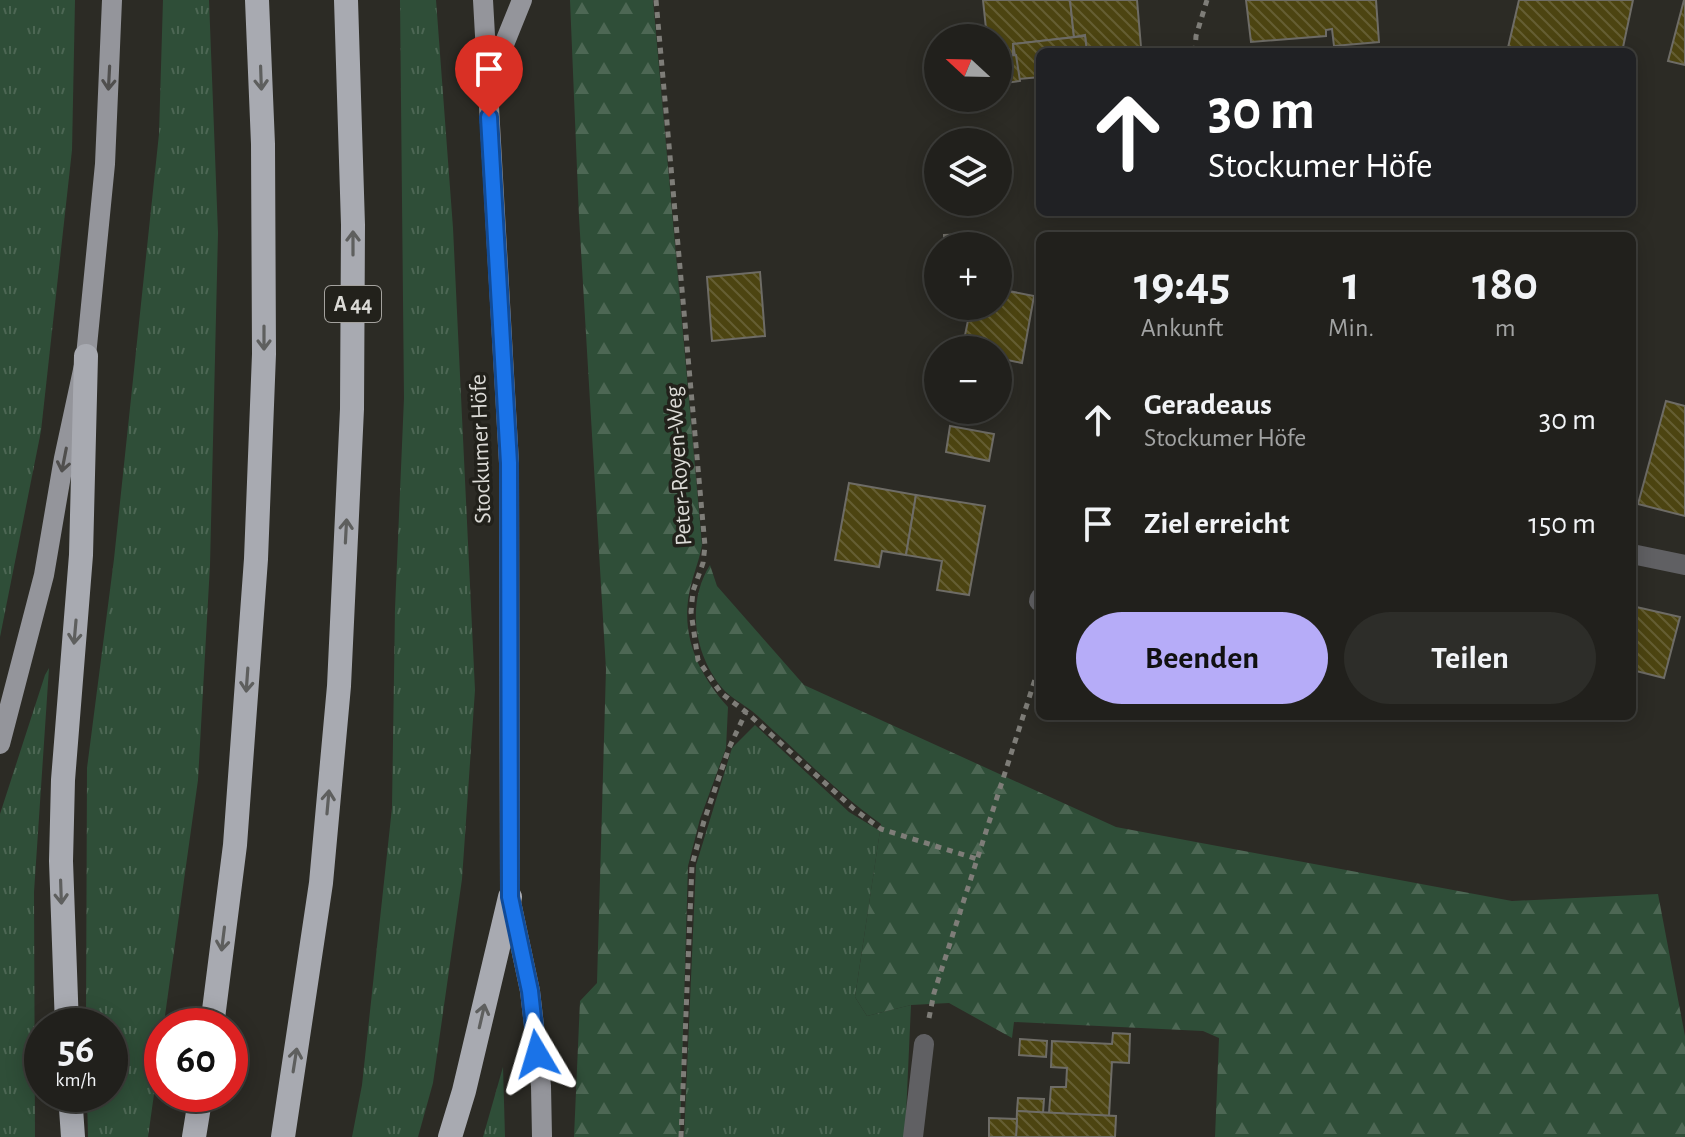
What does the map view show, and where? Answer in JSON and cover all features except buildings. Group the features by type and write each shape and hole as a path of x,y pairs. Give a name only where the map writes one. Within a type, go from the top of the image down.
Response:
{"highway":[{"path":"214,1008 235,845 256,559 264,354 263,144 257,0"},
{"name":"A 44","path":"283,1137 321,883 339,686 352,394 353,225 346,0"},
{"path":"66,1008 62,794 81,555 86,356"},
{"path":"450,1137 464,1091 510,897"},
{"path":"71,1112 73,1137"},
{"path":"194,1137 198,1112"}],"main road":[{"path":"0,744 44,575 86,356 105,164 112,0"},
{"name":"Stockumer Höfe","path":"483,0 509,463 510,897 530,991 541,1086 542,1137"},
{"path":"487,86 522,0"}],"street":[{"path":"1636,555 1685,565"},
{"path":"913,1137 924,1044"}],"path":[{"name":"Peter-Royen-Weg","path":"656,0 705,546 703,563 693,591 691,612 698,660 721,693 881,829 977,859"},
{"path":"1195,48 1207,0"},
{"path":"924,1044 934,993 1036,676"},
{"path":"681,1137 692,865 729,748 746,712"}],"green space":[{"path":"0,0 75,0 72,150 41,431 0,637"},
{"path":"163,0 209,0 218,233 210,565 198,780 166,1008 144,1008 144,1112 152,1112 148,1137 88,1137 87,1112 128,1112 128,1008 86,1008 87,768 114,559 159,134"},
{"path":"400,0 436,0 453,228 475,690 462,879 433,1083 418,1137 352,1137 362,1085 392,808 395,609 404,398"},
{"path":"570,0 653,0 702,545 689,594 688,626 690,641 701,669 728,707 726,748 700,819 688,866 680,1137 574,1137 580,1001 597,983 606,669 579,217"},
{"path":"710,565 717,586 804,685 1116,827 1512,901 1658,894 1685,1036 1685,1137 1215,1137 1219,1038 1203,1031 1014,1022 1012,1038 949,1003 911,1005 867,1016 855,997 881,824 831,784 756,714 726,692 713,675 700,645 696,612 702,580"},
{"path":"49,668 34,892 34,1008 24,1008 24,1112 35,1112 35,1137 0,1137 0,814"},
{"path":"755,725 849,812 880,831 855,997 867,1016 911,1005 905,1137 684,1137 696,865 732,748"},
{"path":"503,1067 505,1137 483,1137"}],"route":[{"path":"489,117 509,463 510,897 530,991 537,1054"}]}
